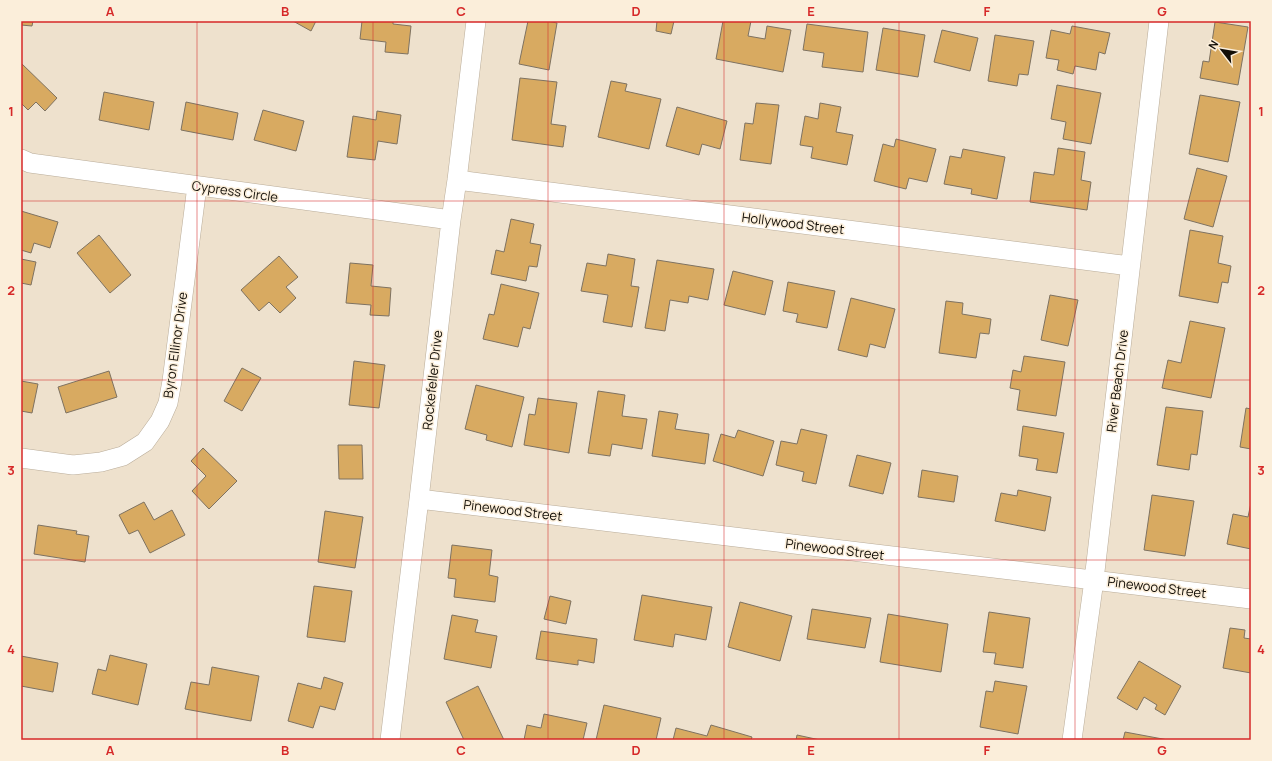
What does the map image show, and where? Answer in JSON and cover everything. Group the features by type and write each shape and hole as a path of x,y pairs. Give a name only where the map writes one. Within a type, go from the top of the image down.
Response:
{"street":[{"name":"Rockefeller Drive","path":"390,740 476,21"},
{"name":"River Beach Drive","path":"1072,740 1094,580 1159,21"},
{"name":"Cypress Circle","path":"21,159 30,163 451,220"},
{"name":"Hollywood Street","path":"457,180 1130,266"},
{"name":"Byron Ellinor Drive","path":"21,458 73,465 101,462 123,456 145,442 160,421 168,403 172,381 197,186"},
{"name":"Pinewood Street","path":"419,499 1251,599"}],"building":[{"path":"21,21 33,21 32,26 21,25"},
{"path":"293,21 316,21 311,31"},
{"path":"362,21 393,21 393,24 411,26 408,54 385,52 386,42 360,39"},
{"path":"528,21 547,21 557,23 549,70 519,64"},
{"path":"657,21 674,21 671,34 656,31"},
{"path":"723,21 751,21 748,36 765,39 767,26 791,30 783,72 716,59"},
{"path":"1215,22 1248,27 1238,85 1200,78 1203,61 1209,62"},
{"path":"807,24 868,32 863,72 822,67 824,53 803,50"},
{"path":"1072,26 1110,33 1105,54 1099,52 1096,70 1075,66 1073,74 1057,70 1059,60 1046,58 1051,30 1070,34"},
{"path":"883,28 925,35 918,77 876,70"},
{"path":"942,30 978,38 970,71 934,62"},
{"path":"995,35 1034,41 1028,75 1019,74 1017,86 988,81"},
{"path":"21,63 57,98 45,111 36,102 28,110 21,103"},
{"path":"520,78 557,82 551,124 566,126 563,147 512,140"},
{"path":"611,81 627,84 625,91 661,99 649,149 598,137"},
{"path":"1057,85 1101,93 1091,144 1063,139 1066,122 1051,119"},
{"path":"104,92 154,102 149,130 99,120"},
{"path":"1200,95 1240,102 1228,162 1189,154"},
{"path":"186,102 238,113 233,140 181,130"},
{"path":"756,103 779,105 771,164 740,160 745,123 753,124"},
{"path":"820,103 841,107 836,132 853,135 847,165 811,158 813,147 800,145 805,116 818,119"},
{"path":"677,107 727,121 720,149 702,144 699,155 666,146"},
{"path":"263,110 304,121 296,151 254,140"},
{"path":"377,111 401,115 397,144 378,141 375,160 347,157 353,116 376,120"},
{"path":"896,139 936,149 927,182 909,178 906,189 874,181 883,144 894,147"},
{"path":"1058,148 1085,152 1081,180 1091,182 1087,210 1030,202 1034,172 1054,175"},
{"path":"963,149 1005,157 997,199 971,194 972,189 944,184 950,156 961,158"},
{"path":"1197,168 1227,176 1213,227 1184,219"},
{"path":"21,211 58,222 50,248 34,243 31,253 21,250"},
{"path":"511,219 534,224 530,243 541,245 537,267 529,266 526,281 491,274 496,250 504,252"},
{"path":"1190,230 1223,236 1218,263 1231,266 1228,283 1222,282 1218,303 1179,296"},
{"path":"99,235 131,275 110,293 77,253"},
{"path":"608,254 635,259 631,286 639,287 632,327 603,322 608,295 581,291 587,263 606,266"},
{"path":"279,256 298,277 286,287 296,298 280,313 269,302 259,311 241,290"},
{"path":"21,259 36,262 31,285 21,283"},
{"path":"657,260 714,269 708,300 689,296 688,303 670,300 665,331 645,328"},
{"path":"350,263 373,265 371,286 391,288 389,316 370,315 371,305 346,303"},
{"path":"733,271 773,281 765,315 724,305"},
{"path":"788,282 835,291 827,328 796,322 798,314 783,311"},
{"path":"501,284 539,293 530,329 523,327 518,347 483,339 489,314 494,315"},
{"path":"1050,295 1078,300 1068,346 1041,340"},
{"path":"851,298 895,309 885,348 870,344 867,357 838,350"},
{"path":"946,301 963,303 962,314 991,319 989,334 980,333 976,358 939,353"},
{"path":"1190,321 1225,328 1211,398 1162,388 1168,360 1181,363"},
{"path":"1024,356 1065,362 1056,416 1017,410 1020,390 1010,388 1013,370 1021,372"},
{"path":"354,361 385,365 379,408 349,405"},
{"path":"242,368 261,378 242,411 224,401"},
{"path":"109,371 117,397 66,413 58,387"},
{"path":"21,381 38,384 32,413 21,411"},
{"path":"476,385 524,397 512,447 486,440 487,435 465,429"},
{"path":"598,391 625,395 622,416 647,419 642,449 612,444 610,456 588,453"},
{"path":"538,398 577,403 569,453 524,445 529,414 535,415"},
{"path":"1166,407 1203,411 1197,455 1191,454 1189,470 1157,465"},
{"path":"1246,408 1251,409 1251,449 1240,447"},
{"path":"659,411 678,414 675,429 709,434 705,464 652,456"},
{"path":"1023,426 1064,433 1057,473 1036,470 1038,459 1019,456"},
{"path":"801,429 827,435 816,484 802,481 804,472 776,465 781,441 797,444"},
{"path":"738,430 774,441 763,476 713,461 721,434 735,438"},
{"path":"338,445 362,445 363,479 339,479"},
{"path":"203,448 237,481 209,509 192,491 206,476 191,461"},
{"path":"857,455 891,463 883,494 849,486"},
{"path":"922,470 958,476 954,502 918,497"},
{"path":"1018,490 1051,497 1045,531 995,521 1001,493 1017,496"},
{"path":"1152,495 1194,501 1185,556 1144,550"},
{"path":"144,502 154,520 172,510 185,535 150,553 138,530 129,534 119,515"},
{"path":"1251,503 1251,549 1227,544 1233,514 1248,517"},
{"path":"325,511 363,517 355,568 318,562"},
{"path":"38,525 77,531 76,534 89,536 85,562 34,554"},
{"path":"452,545 492,550 489,575 498,577 495,602 454,597 456,579 448,578"},
{"path":"314,586 352,591 345,642 307,637"},
{"path":"642,595 712,607 706,640 675,634 673,647 634,640"},
{"path":"550,596 571,601 566,624 544,619"},
{"path":"740,602 792,616 780,661 728,647"},
{"path":"812,609 871,618 865,648 807,639"},
{"path":"989,612 1030,618 1023,668 994,664 996,653 983,652"},
{"path":"888,614 948,624 941,672 880,662"},
{"path":"452,615 478,620 475,632 497,636 491,668 444,659"},
{"path":"1230,628 1245,630 1244,638 1251,639 1251,673 1223,668"},
{"path":"541,631 597,639 594,663 578,660 578,665 536,659"},
{"path":"110,655 147,664 138,705 92,694 98,669 106,671"},
{"path":"21,656 58,663 53,692 21,686"},
{"path":"1139,661 1181,686 1165,715 1155,709 1157,705 1144,697 1137,710 1117,698"},
{"path":"212,667 259,676 251,721 185,709 191,682 209,685"},
{"path":"324,677 343,683 335,710 320,706 313,728 288,721 298,683 321,689"},
{"path":"995,681 1027,686 1018,734 980,727 986,691 993,692"},
{"path":"478,686 504,740 464,740 446,702"},
{"path":"604,705 661,718 656,740 596,740"},
{"path":"544,714 587,723 583,740 524,740 527,725 541,728"},
{"path":"711,725 752,737 751,740 673,740 676,728 707,736"},
{"path":"1125,732 1168,740 1123,740"},
{"path":"797,735 820,740 796,740"}]}
